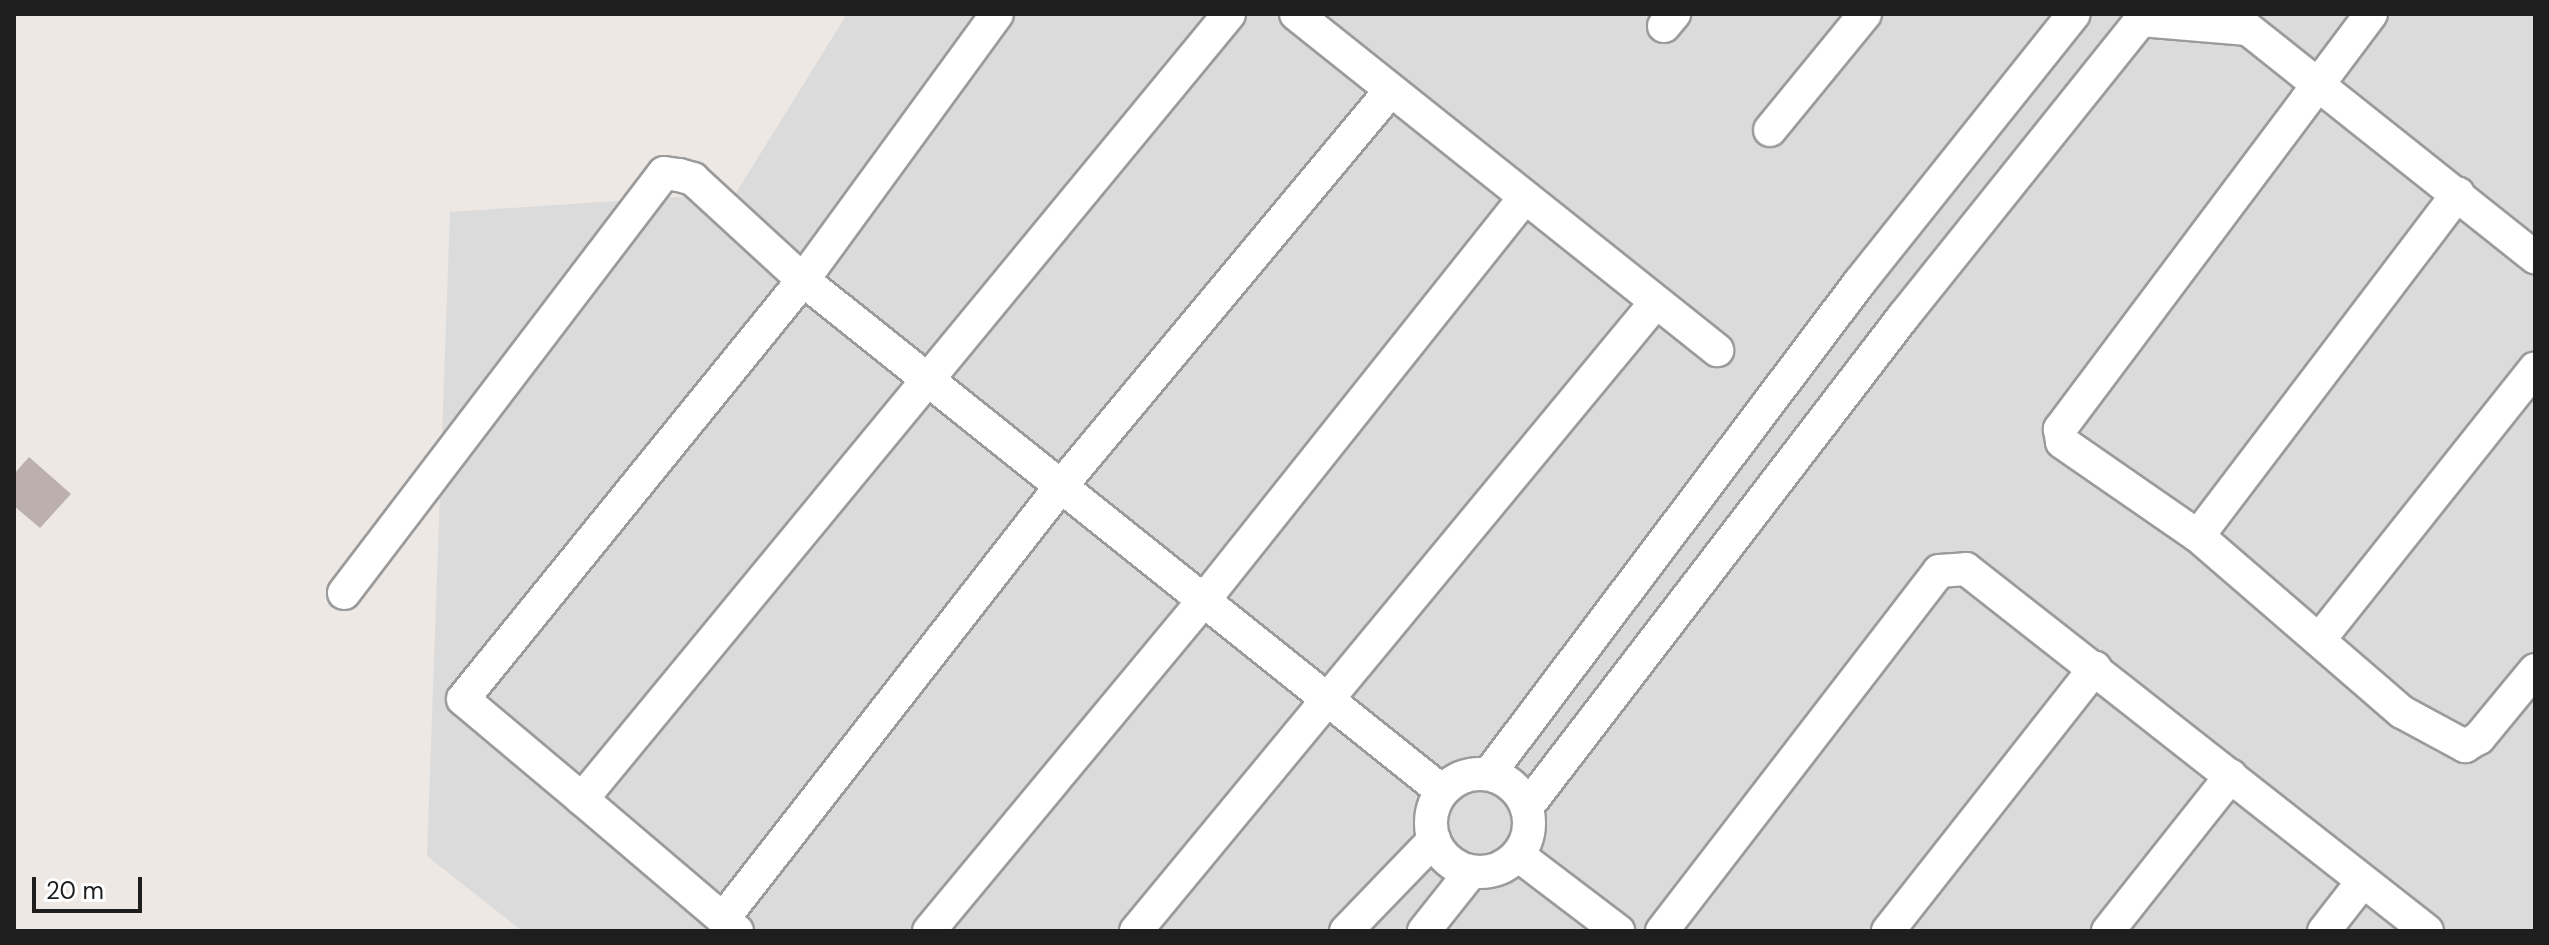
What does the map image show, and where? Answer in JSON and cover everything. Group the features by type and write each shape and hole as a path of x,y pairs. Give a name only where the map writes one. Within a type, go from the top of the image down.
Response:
{"street":[{"path":"997,14 803,280 463,699 730,925 1061,486 1391,90"},
{"path":"582,799 1229,14"},
{"path":"1296,14 1717,350"},
{"path":"1770,130 1865,14"},
{"path":"1489,774 1859,283 2074,14"},
{"path":"2371,14 2060,429 2062,442 2198,536 2402,712 2465,746 2479,738 2535,670"},
{"path":"1527,807 1505,781 1489,774 1472,774 1442,791 1430,823 1434,840 1442,855 1471,872 1497,870 1518,855 1527,841 1527,807 1903,317 2143,17 2245,21 2535,257"},
{"path":"344,593 664,173 693,179 803,280 1442,791"},
{"path":"2198,536 2458,194"},
{"path":"929,931 1204,600 1525,197"},
{"path":"1136,931 1656,302"},
{"path":"2319,640 2535,368"},
{"path":"1662,931 1939,571 1966,569 2427,931"},
{"path":"1888,931 2095,668"},
{"path":"2108,931 2231,776"},
{"path":"1346,931 1434,840"},
{"path":"1518,855 1618,931"},
{"path":"1424,931 1471,872"},
{"path":"2324,931 2363,881"}],"shaded area":[{"path":"847,14 2535,14 2535,931 522,931 427,856 450,212 736,193"}],"building":[{"path":"29,457 71,494 40,528 14,506 14,474"}]}
